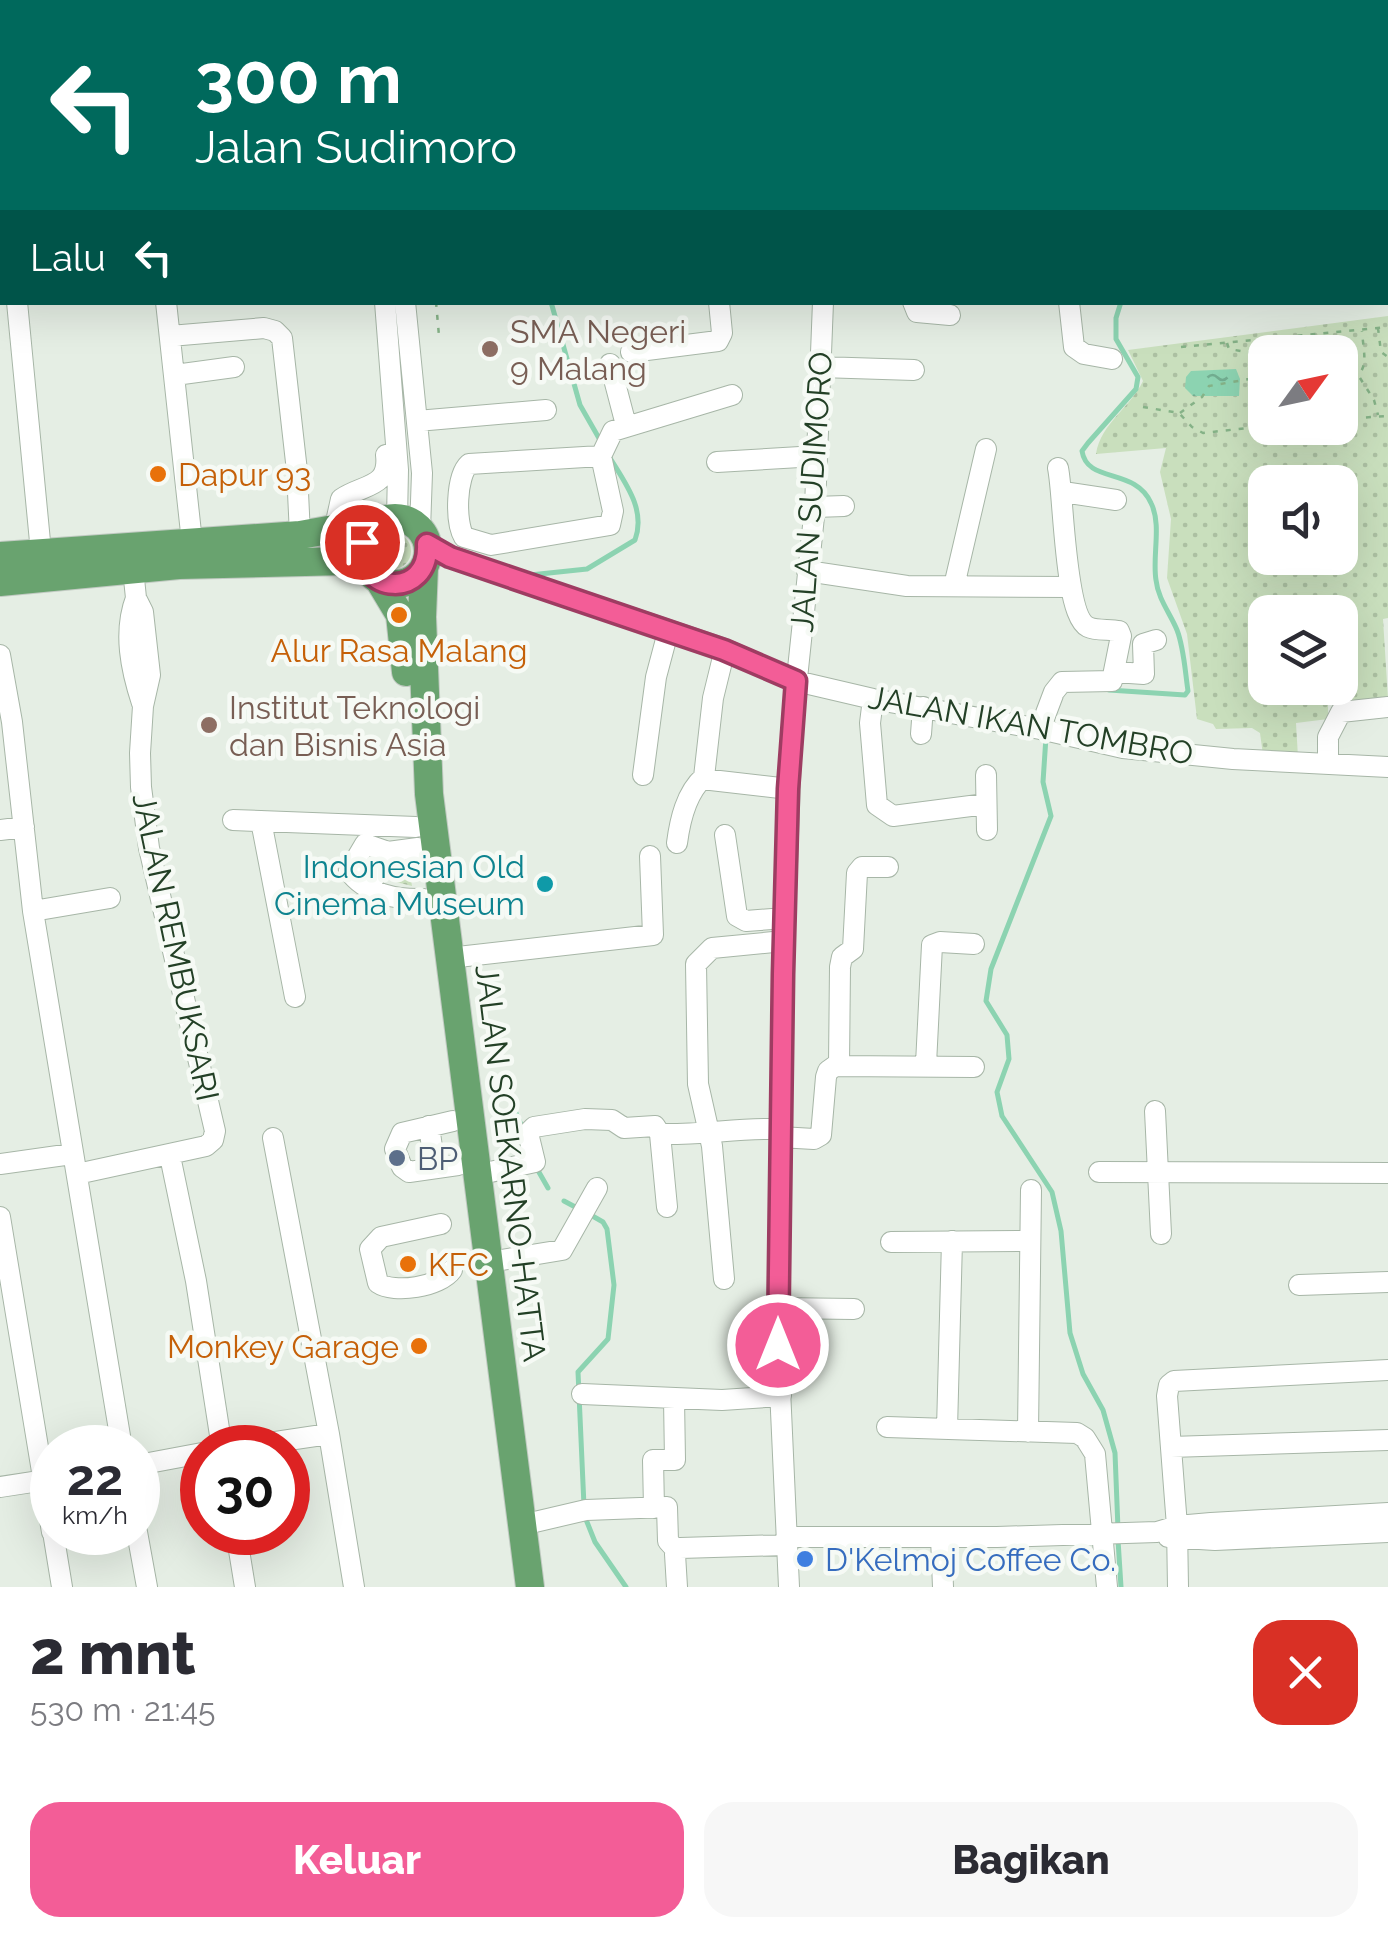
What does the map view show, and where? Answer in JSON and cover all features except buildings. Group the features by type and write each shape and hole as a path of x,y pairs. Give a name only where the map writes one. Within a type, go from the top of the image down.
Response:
{"main road":[{"path":"0,556 334,531 418,541"},
{"path":"372,574 362,558 366,534 418,541"},
{"path":"0,582 132,569 346,561 404,583 412,580 418,541"},
{"name":"JALAN SOEKARNO-HATTA","path":"418,541 429,794 449,958 457,1169 490,1340 530,1587"},
{"name":"JALAN SOEKARNO-HATTA","path":"372,574 400,615 404,634 410,772 441,1123 489,1262 490,1340 512,1587"}],"street":[{"path":"58,0 72,0"},
{"path":"17,305 41,552"},
{"path":"166,305 192,542"},
{"path":"387,305 416,421 422,472 418,541"},
{"path":"405,305 398,339 396,436 418,541"},
{"path":"631,352 718,342 722,331 719,305"},
{"name":"JALAN SUDIMORO","path":"789,1587 778,1308 784,918 796,681 815,507 823,305"},
{"path":"913,305 921,313 950,314"},
{"path":"1069,305 1074,347 1084,354 1112,359"},
{"path":"170,336 264,328 282,338 300,535"},
{"path":"418,541 462,533 491,545 610,525 614,511 610,364"},
{"path":"175,375 234,367"},
{"path":"820,367 914,370"},
{"path":"462,533 461,473 470,464 610,442 732,395"},
{"path":"416,421 546,410"},
{"path":"334,531 341,499 377,484 385,476 388,461 384,443 396,436"},
{"path":"954,586 986,449"},
{"path":"717,462 816,456"},
{"path":"1040,729 1054,692 1062,682 1108,683 1114,672 1121,632 1084,624 1070,587 1058,468"},
{"path":"1063,492 1116,500"},
{"path":"815,507 844,506"},
{"name":"JALAN SUDIMORO","path":"418,541 724,650 796,681"},
{"name":"JALAN REMBUKSARI","path":"0,1164 74,1164 170,1156 206,1146 214,1131 150,848 141,787 143,706 150,674 144,612 136,598 132,569"},
{"path":"806,571 913,586 1070,587"},
{"path":"643,776 656,677 668,632"},
{"path":"1114,672 1144,674 1143,644 1156,640"},
{"path":"677,843 686,805 702,780 724,650"},
{"path":"0,655 33,910 118,1425"},
{"name":"JALAN IKAN TOMBRO","path":"796,681 1123,748 1388,767"},
{"path":"873,698 870,723 878,808 893,816 986,804"},
{"path":"1328,764 1328,737 1341,712 1388,706"},
{"path":"921,734 923,707"},
{"path":"986,776 987,830"},
{"path":"702,780 788,789"},
{"path":"232,820 417,838"},
{"path":"261,821 295,997"},
{"path":"0,830 24,827"},
{"path":"725,835 737,916 746,921 784,918"},
{"path":"417,838 388,852 365,844 350,871 352,877 369,887 403,900 424,899"},
{"path":"449,958 653,935 650,856"},
{"path":"839,1065 840,967 843,956 853,949 858,871 866,867 888,868"},
{"path":"33,910 110,898"},
{"path":"724,1278 713,1156 698,1084 696,964 712,948 784,941"},
{"path":"926,1064 931,946 940,942 974,944"},
{"path":"660,1134 780,1133 814,1139 821,1135 827,1072 839,1065 974,1067"},
{"path":"1155,1111 1162,1234"},
{"path":"441,1123 402,1133 395,1149 402,1167 409,1172 533,1163 528,1132 545,1124 585,1119 612,1120 624,1128 655,1126 660,1134 667,1207"},
{"path":"273,1138 354,1587"},
{"path":"170,1156 196,1281 218,1425"},
{"path":"1099,1172 1388,1173"},
{"path":"1028,1432 1031,1190"},
{"path":"489,1262 562,1250 589,1204"},
{"path":"0,1217 38,1425"},
{"path":"441,1224 392,1234 374,1242 370,1249 378,1283 389,1289 441,1281 452,1270"},
{"path":"947,1429 952,1241"},
{"path":"891,1242 1030,1241"},
{"path":"1299,1284 1388,1282"},
{"path":"778,1308 854,1309"},
{"path":"1178,1587 1171,1532 1172,1446 1166,1390 1174,1381 1388,1370"},
{"path":"582,1394 674,1399 781,1396"},
{"path":"674,1399 675,1460 653,1460 668,1540 676,1551 677,1587"},
{"path":"887,1427 1076,1434 1096,1454 1113,1533 1107,1587"},
{"path":"310,1437 329,1434"},
{"path":"1172,1446 1388,1440"},
{"path":"0,1487 30,1483"},
{"path":"522,1525 582,1511 660,1507"},
{"path":"1171,1532 1388,1514"},
{"path":"676,1551 686,1546 786,1541 1171,1532 1388,1532"},
{"path":"941,1537 943,1587"},
{"path":"56,1555 62,1587"},
{"path":"141,1555 147,1587"},
{"path":"240,1555 245,1587"}],"path":[{"path":"436,305 439,336"},
{"path":"1308,335 1388,327"},
{"path":"1378,328 1382,352 1388,358"},
{"path":"1362,330 1364,362 1359,377 1374,400 1378,417"},
{"path":"1181,347 1248,340"},
{"path":"1228,342 1228,349 1248,352"},
{"path":"1179,414 1210,386 1248,379"},
{"path":"1143,407 1179,414 1204,433 1248,428"},
{"path":"1358,419 1388,416"}],"shaded area":[{"path":"1388,316 1388,618 1383,619 1388,699 1358,702 1358,595 1248,595 1248,705 1328,705 1328,719 1296,723 1298,757 1263,755 1260,733 1252,728 1216,729 1213,724 1197,719 1187,634 1167,578 1171,519 1160,472 1166,448 1096,454 1104,433 1143,381 1128,350"},
{"path":"393,533 406,538 411,551 406,564 393,569 380,564 375,551 380,538"},
{"path":"408,862 412,886 396,882 391,875 393,865"}],"water":[{"path":"1236,369 1239,396 1193,396 1185,388 1191,371"}],"waterway":[{"path":"552,305 580,405 600,440"},
{"path":"1109,690 1185,695 1188,691 1179,637 1157,587 1156,521 1151,503 1134,484 1093,468 1082,451 1136,389 1138,377 1116,339 1120,305"},
{"path":"530,575 587,569 635,540 636,508 610,458"},
{"path":"1046,737 1043,782 1051,816 991,969 986,1001 1007,1035 1009,1059 997,1092 1002,1116 1052,1192 1061,1231 1070,1333 1083,1374 1103,1410 1115,1453 1118,1529"},
{"path":"512,1104 523,1129"},
{"path":"536,1167 548,1188"},
{"path":"564,1201 579,1209"},
{"path":"584,1506 578,1372 608,1339 614,1285 607,1229 589,1214"},
{"path":"585,1517 595,1542 626,1587"},
{"path":"1118,1540 1121,1587"}],"place":[{"name":"SMA Negeri 9 Malang","path":"490,349"},
{"name":"Dapur 93","path":"158,474"},
{"name":"Alur Rasa Malang","path":"399,615"},
{"name":"Institut Teknologi dan Bisnis Asia","path":"209,725"},
{"name":"Indonesian Old Cinema Museum","path":"545,884"},
{"name":"BP","path":"397,1158"},
{"name":"KFC","path":"408,1264"},
{"name":"Monkey Garage","path":"419,1346"},
{"name":"D'Kelmoj Coffee Co.","path":"805,1559"}],"route":[{"path":"362,542 366,568 387,584 404,583 419,574 428,556 427,544 450,557 724,650 796,681 788,789 778,1345"}]}
